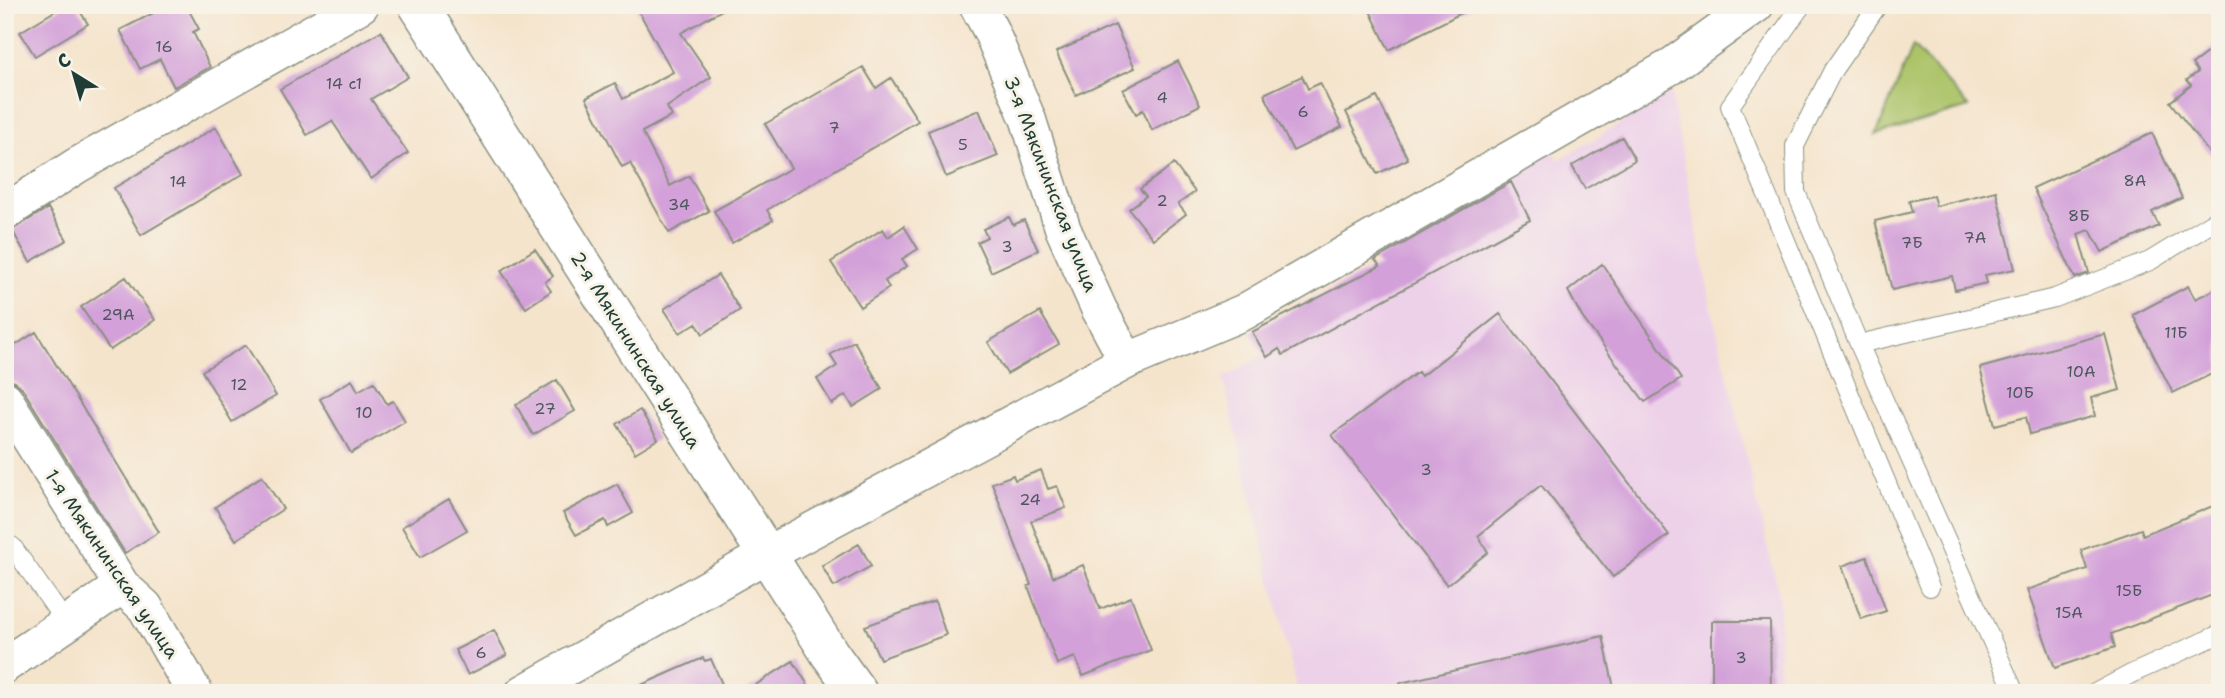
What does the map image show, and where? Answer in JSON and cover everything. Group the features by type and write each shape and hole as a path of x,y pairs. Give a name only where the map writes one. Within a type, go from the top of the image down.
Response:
{"street":[{"path":"5,212 76,166 361,5"},
{"name":"2-я Мякининская улица","path":"418,5 766,555 858,693"},
{"name":"3-я Мякининская улица","path":"977,5 991,31 1028,119 1063,229 1099,309 1127,361"},
{"path":"523,693 766,555 1127,361 1244,312 1670,67 1756,5"},
{"name":"1-я Мякининская улица","path":"5,399 122,586 145,607 195,693"},
{"path":"5,665 122,586"}],"lane":[{"path":"1802,5 1730,106 1930,587"},
{"path":"1878,5 1833,70 1795,146 1796,192 1859,344 2015,693"},
{"path":"1859,344 2055,298 2150,261 2220,218"},
{"path":"12,547 66,623"},
{"path":"2095,693 2220,634"}],"shaded area":[{"path":"1671,93 1711,306 1780,599 1778,693 1298,693 1223,378 1263,355 1249,331 1377,265 1368,251 1553,150 1559,160"}],"green space":[{"path":"1913,46 1969,107 1876,135"}],"building":[{"path":"65,5 76,5 88,24 35,56 20,32"},
{"path":"169,5 186,5 199,29 193,32 210,67 174,87 160,59 140,69 120,30"},
{"path":"635,5 731,5 681,33 711,77 667,107 672,116 642,132 670,186 689,176 709,211 669,233 630,163 622,167 586,98 615,83 623,99 673,72"},
{"path":"1367,5 1477,5 1389,50"},
{"path":"1115,25 1135,68 1076,95 1056,52"},
{"path":"381,31 408,77 371,99 408,153 371,179 332,121 307,135 280,89"},
{"path":"2220,43 2220,167 2170,102 2191,85 2187,80 2198,72 2192,64"},
{"path":"1178,61 1200,105 1152,130 1143,110 1136,114 1123,90"},
{"path":"863,67 876,88 891,78 918,121 767,210 773,220 732,243 714,211 791,168 765,124"},
{"path":"1302,76 1308,89 1320,83 1342,127 1293,151 1264,94"},
{"path":"1377,97 1408,159 1377,174 1346,112"},
{"path":"979,110 998,156 946,177 928,131"},
{"path":"216,127 243,174 141,235 114,188"},
{"path":"2152,133 2182,198 2152,212 2159,226 2102,252 2090,230 2078,234 2089,273 2075,278 2033,188"},
{"path":"1622,137 1635,160 1585,189 1572,166"},
{"path":"1174,164 1195,192 1178,204 1186,214 1153,239 1129,209 1146,196 1140,189"},
{"path":"1511,182 1530,220 1283,355 1279,349 1267,357 1252,332 1380,266 1375,260"},
{"path":"1996,191 2015,269 1985,275 1987,283 1955,290 1952,276 1892,290 1875,221 1912,212 1909,201 1933,196 1936,206"},
{"path":"48,208 67,240 30,262 12,230"},
{"path":"1009,217 1013,225 1024,220 1038,250 991,272 977,242 987,237 983,229"},
{"path":"904,226 918,249 902,259 907,266 885,281 889,288 860,307 831,262 883,229 888,237"},
{"path":"535,249 553,276 545,282 551,291 526,308 501,271"},
{"path":"1602,264 1681,379 1645,402 1582,317 1568,291"},
{"path":"718,275 740,310 703,334 696,323 680,333 664,309"},
{"path":"126,277 155,320 110,350 81,307"},
{"path":"2188,286 2195,299 2220,287 2220,370 2173,393 2133,315"},
{"path":"1040,312 1059,344 1007,374 988,342"},
{"path":"1500,314 1669,535 1613,577 1541,485 1478,536 1488,552 1447,585 1332,435 1418,372 1421,376"},
{"path":"36,332 159,532 125,553 22,388 7,380 5,376 5,352"},
{"path":"2105,334 2120,390 2091,398 2095,416 2030,434 2026,417 1995,425 1980,368"},
{"path":"854,341 882,389 853,407 846,395 832,404 817,379 837,366 830,355"},
{"path":"246,345 276,396 232,422 202,371"},
{"path":"352,380 358,391 374,382 387,404 393,401 405,421 351,453 320,399"},
{"path":"557,380 575,411 533,435 516,405"},
{"path":"640,410 658,439 635,453 617,424"},
{"path":"1041,470 1048,489 1057,486 1066,508 1031,521 1053,577 1083,565 1100,609 1131,597 1151,650 1083,676 1075,657 1057,664 1028,586 1031,585 992,483 1013,475 1015,480"},
{"path":"262,476 283,509 236,540 215,507"},
{"path":"617,484 633,513 608,527 605,520 576,535 563,513"},
{"path":"449,499 467,530 420,557 402,527"},
{"path":"2220,503 2220,592 2111,634 2115,647 2055,668 2027,590 2087,569 2081,550 2141,529 2143,535"},
{"path":"859,544 871,566 834,587 822,566"},
{"path":"1867,557 1886,611 1861,619 1842,566"},
{"path":"935,601 946,635 880,659 865,626"},
{"path":"1712,621 1770,621 1771,693 1712,693"},
{"path":"494,630 507,655 468,675 455,650"},
{"path":"1603,636 1615,693 1401,693 1400,683"},
{"path":"703,658 705,661 711,659 726,693 623,693"},
{"path":"793,661 808,685 796,693 743,693"}]}
